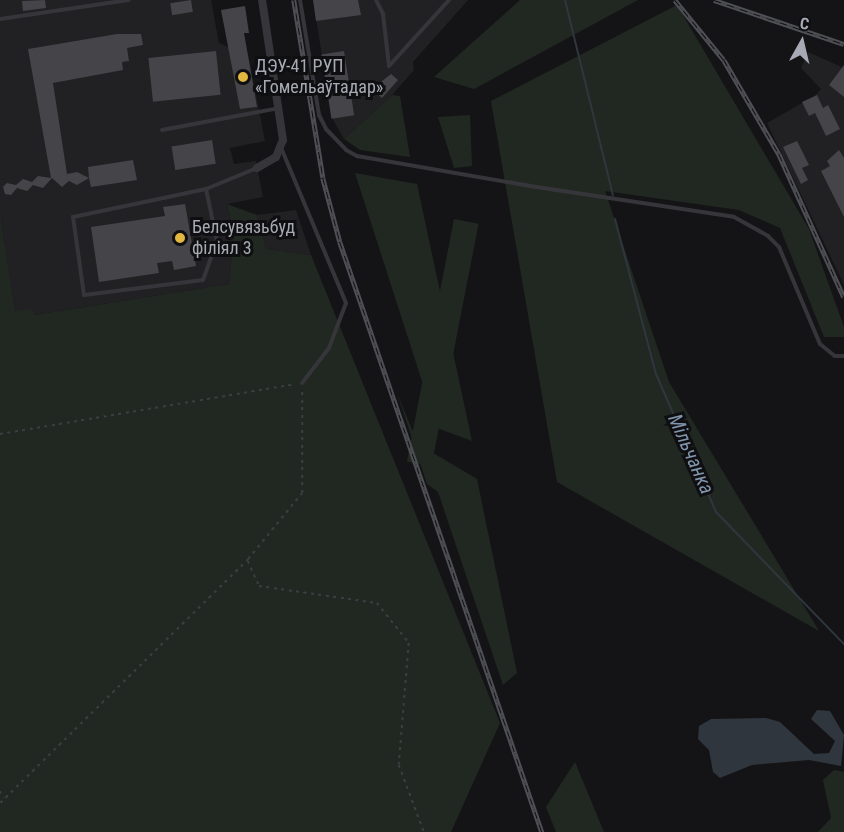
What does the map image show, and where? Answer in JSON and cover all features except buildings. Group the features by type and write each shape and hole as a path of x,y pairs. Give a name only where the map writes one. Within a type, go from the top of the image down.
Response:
{"street":[{"path":"257,168 282,150 280,108 262,0"}],"lane":[{"path":"0,19 129,0"},
{"path":"300,0 319,115 326,129 346,150 357,156 518,184 734,217 768,236 779,247 820,344 835,356 844,356"},
{"path":"376,0 383,14 388,66 449,0"},
{"path":"162,130 280,108"},
{"path":"282,150 346,303 329,348 302,383"},
{"path":"206,189 217,241 203,280 84,295 73,217 206,189 257,168"}],"path":[{"path":"0,434 302,383 302,493 248,559 0,802"},
{"path":"248,559 259,586 377,603 409,643 399,765 424,832"},
{"path":"0,791 3,800"}],"shaded area":[{"path":"0,0 211,0 219,43 228,47 246,44 265,141 230,148 234,164 256,161 263,197 227,204 234,233 229,284 34,315 15,312 0,213"},
{"path":"313,0 468,0 413,62 414,70 392,95 344,139 332,118"},
{"path":"520,0 638,0 474,89 434,77"},
{"path":"677,5 809,229 844,327 844,337 824,337 780,228 739,210 605,191 669,382 819,631 557,482 491,101"},
{"path":"808,52 844,68 844,285 767,123 816,95 821,89 801,68"},
{"path":"392,95 400,96 410,157 360,150 344,139"},
{"path":"470,115 472,166 454,168 438,117"},
{"path":"355,173 417,184 472,441 437,428"},
{"path":"227,204 257,215 266,249 311,255 500,723 451,832 0,832 0,213 15,311 32,309 34,315 229,284 234,233"},
{"path":"296,210 311,255 266,249 257,215"},
{"path":"454,219 479,224 431,466 407,461"},
{"path":"397,393 418,444 477,479 517,673 503,685 438,492 427,484"},
{"path":"817,710 830,711 844,735 841,766 809,760 752,765 720,778 713,772 709,750 698,739 699,726 711,719 766,718 780,722 814,754 829,753 835,741 811,719"},
{"path":"575,762 604,832 556,832 546,807"},
{"path":"834,770 844,772 844,832 818,832 831,818 823,780"}],"waterway":[{"name":"Мільчанка","path":"565,0 613,195"},
{"name":"Мільчанка","path":"615,219 656,374 716,512 844,644"}],"railway":[{"path":"294,0 323,178 340,242 542,832"},
{"path":"675,0 724,60 779,154 844,297"},
{"path":"714,0 844,44"}],"place":[{"name":"ДЭУ-41 РУП «Гомельаўтадар»","path":"243,77"},
{"name":"Белсувязьбуд філіял 3","path":"180,238"}]}
